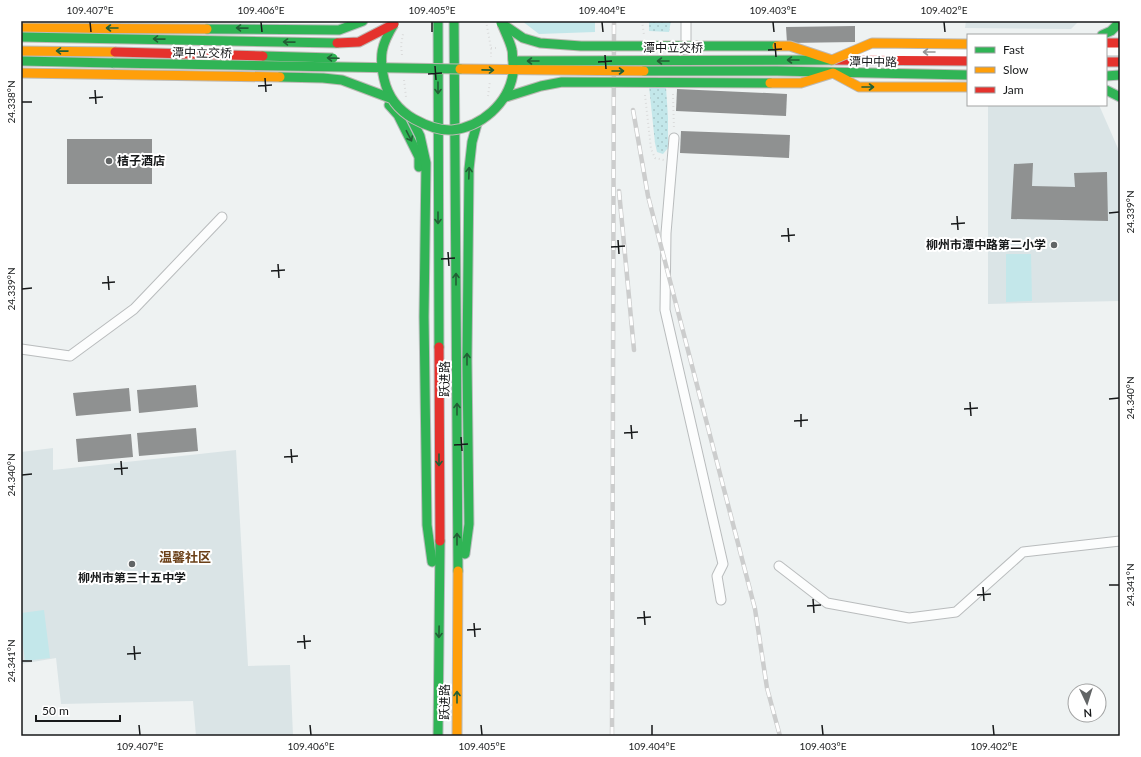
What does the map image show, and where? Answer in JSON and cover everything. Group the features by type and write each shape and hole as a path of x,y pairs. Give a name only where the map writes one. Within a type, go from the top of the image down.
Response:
{"main road":[{"path":"21,28 241,28 339,30 363,21"},
{"name":"跃进路","path":"438,21 440,612 438,736"},
{"name":"跃进路","path":"454,21 458,612 457,736"},
{"path":"500,22 523,38 540,43 581,46 790,46 832,60 872,43 967,44"},
{"path":"395,23 387,35 381,61 385,87 390,98 399,110 412,120 428,127 444,130 461,129 476,124 492,112 506,97 514,72 514,59 508,34 500,22"},
{"path":"1104,34 1111,31 1120,22"},
{"path":"21,37 338,43 359,42 395,23"},
{"path":"1107,43 1120,43"},
{"name":"潭中立交桥","path":"21,51 461,60 832,60"},
{"name":"潭中中路","path":"832,60 967,61"},
{"name":"潭中立交桥","path":"21,61 567,71 777,71"},
{"path":"1107,62 1120,62"},
{"path":"21,68 334,72 372,85 398,116 419,157 422,509 440,612"},
{"name":"潭中中路","path":"777,71 967,75"},
{"path":"21,73 323,78 342,80 362,86 390,98"},
{"path":"506,97 529,88 562,82 801,83 833,73 859,87 967,87"},
{"path":"1107,76 1120,75"},
{"path":"1107,90 1120,97"},
{"path":"412,120 420,136 426,164 424,317 427,526 440,612"},
{"path":"458,612 469,524 467,361 469,169 476,124"}],"street":[{"path":"686,21 686,76 967,80"},
{"path":"1107,51 1120,51"},
{"path":"686,52 967,52"},
{"path":"807,78 808,52"},
{"path":"1107,81 1120,81"},
{"path":"674,138 666,233 665,310 723,564 717,576 721,600"},
{"path":"21,349 70,356 134,309 222,217"},
{"path":"779,566 827,603 909,618 956,612 1023,552 1120,541"}],"path":[{"path":"486,21 491,62"},
{"path":"644,90 651,148 655,158 665,160 669,156"},
{"path":"673,93 674,138"}],"shaded area":[{"path":"522,21 595,21 595,32 539,34"},
{"path":"649,21 671,21 669,32 649,31"},
{"path":"966,21 1079,21 1071,29 965,28"},
{"path":"649,86 666,87 668,148 663,154 657,152 655,143"},
{"name":"柳州市潭中路第二小学","path":"988,106 1099,106 1120,153 1120,301 988,304"},
{"path":"1006,254 1031,254 1032,301 1006,302"},
{"name":"柳州市第三十五中学","path":"53,448 53,470 236,450 248,666 290,665 293,736 196,736 193,701 61,704 56,658 21,664 21,452"},
{"path":"44,610 50,658 25,661 21,631 21,613"}],"building":[{"path":"855,26 855,42 787,43 786,27"},
{"path":"677,89 787,94 786,116 676,111"},
{"path":"681,131 790,135 789,158 680,153"},
{"name":"桔子酒店","path":"67,139 152,139 152,184 67,184"},
{"path":"1033,163 1032,186 1075,187 1074,173 1107,172 1108,221 1011,219 1014,164"},
{"path":"196,385 198,407 139,413 137,390"},
{"path":"129,388 131,411 76,416 73,393"},
{"path":"196,428 198,451 139,456 137,433"},
{"path":"131,434 133,457 78,462 76,439"}],"railway":[{"path":"612,736 614,21"},
{"path":"633,110 648,196 755,609 767,688 780,736"},
{"path":"619,191 634,350"}],"traffic: fast":[{"path":"207,29 339,30 363,21"},
{"path":"438,21 439,347"},
{"path":"454,21 458,571"},
{"path":"1104,34 1111,31 1120,22"},
{"path":"501,23 523,38 540,43 581,46 777,46"},
{"path":"394,24 386,38 382,51 384,79 388,92 394,102 408,115 437,129 447,130 463,128 483,119 492,112 505,95 513,74 513,62 509,40 502,24"},
{"path":"21,37 337,43"},
{"path":"263,56 333,58"},
{"path":"514,61 832,60"},
{"path":"21,61 113,63"},
{"path":"113,63 460,69"},
{"path":"644,71 777,71 967,75"},
{"path":"1107,76 1120,75"},
{"path":"280,77 342,80 390,98"},
{"path":"506,97 541,86 562,82 770,83"},
{"path":"1107,90 1120,97"},
{"path":"389,105 398,115 419,157 419,167"},
{"path":"412,120 420,136 426,163 424,317 427,525 432,562"},
{"path":"465,554 469,524 467,361 469,169 472,142 477,124"},
{"path":"438,736 440,541"}],"traffic: slow":[{"path":"21,28 207,29"},
{"path":"777,46 790,46 832,60 872,43 967,44"},
{"path":"21,51 115,52"},
{"path":"460,69 644,71"},
{"path":"21,73 280,77"},
{"path":"770,83 801,83 833,73 859,87 967,87"},
{"path":"457,736 458,571"}],"traffic: jam":[{"path":"337,43 359,42 394,24"},
{"path":"1107,43 1120,43"},
{"path":"115,52 263,56"},
{"path":"832,60 967,61"},
{"path":"1107,62 1120,62"},
{"path":"439,347 440,541"}],"place":[{"name":"桔子酒店","path":"109,161"},
{"name":"柳州市潭中路第二小学","path":"1054,245"},
{"name":"柳州市第三十五中学","path":"132,564"}],"district":[{"name":"温馨社区","path":"185,557"}]}
